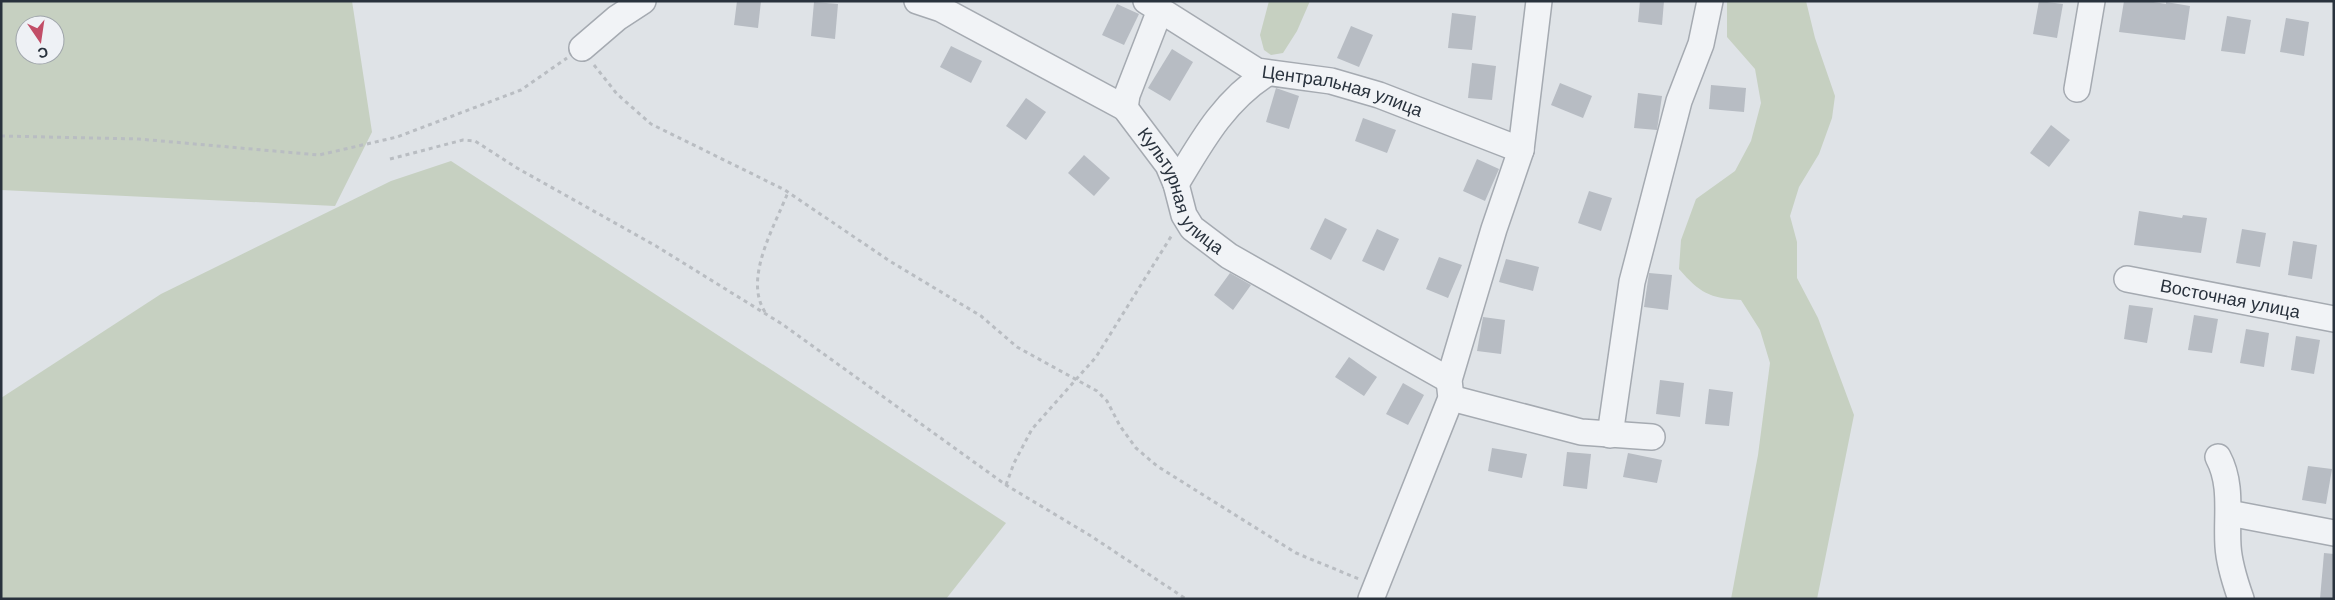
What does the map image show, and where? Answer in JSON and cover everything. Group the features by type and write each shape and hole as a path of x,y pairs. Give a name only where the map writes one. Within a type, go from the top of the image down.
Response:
{"street":[{"path":"582,48 617,18 643,1"},
{"name":"Культурная улица","path":"916,1 941,9 1125,108 1168,165 1176,184 1184,215 1192,228 1229,256 1450,389 1581,432 1652,437"},
{"path":"1374,593 1450,389 1494,229 1521,150 1539,1"},
{"path":"1610,435 1632,282 1679,101 1701,44 1710,1"},
{"path":"2077,89 2092,1"},
{"path":"1125,108 1152,6"},
{"name":"Центральная улица","path":"1152,6 1257,71 1266,74 1330,81 1379,95 1521,150"},
{"path":"1176,184 1218,116 1248,85 1266,74"},
{"name":"Восточная улица","path":"2127,279 2334,319"},
{"path":"2218,457 2225,470 2229,513 2228,546 2233,576 2241,599"},
{"path":"2229,513 2334,533"}],"path":[{"path":"1,136 139,140 319,155 397,138 521,90 582,48 617,94 633,111 651,124 788,192 896,265 981,316 1017,347 1097,391 1107,401 1120,426 1136,448 1157,466 1296,553 1374,593"},
{"path":"390,159 463,140 475,141 517,168 656,246 767,314 1006,485 1091,536 1186,599"},
{"path":"767,314 758,301 760,259 788,192"},
{"path":"1006,485 1014,463 1032,429 1096,356 1184,215"}],"green space":[{"path":"1,1 352,1 372,132 335,206 1,190"},
{"path":"1269,1 1310,1 1297,31 1283,53 1271,55 1264,50 1260,35"},
{"path":"1727,1 1806,1 1815,38 1835,96 1832,118 1819,154 1799,187 1790,216 1797,242 1797,278 1818,318 1854,415 1817,599 1731,599 1758,455 1770,363 1760,330 1741,300 1721,298 1706,293 1693,284 1679,269 1681,240 1696,199 1735,171 1751,141 1761,103 1755,69 1727,37"},
{"path":"451,161 1006,523 946,599 1,599 1,398 161,294 391,181"}],"building":[{"path":"737,1 761,1 758,28 734,25"},
{"path":"1640,1 1664,1 1662,25 1638,22"},
{"path":"2039,1 2063,4 2057,38 2033,34"},
{"path":"2124,1 2147,1 2166,4 2166,2 2190,6 2185,40 2119,32"},
{"path":"814,2 838,4 835,39 811,36"},
{"path":"1117,4 1139,14 1124,45 1102,35"},
{"path":"1452,13 1476,16 1472,50 1448,48"},
{"path":"2227,16 2251,20 2245,54 2221,51"},
{"path":"2286,18 2309,22 2304,56 2280,52"},
{"path":"1351,26 1373,35 1359,67 1337,58"},
{"path":"951,46 982,61 971,83 940,67"},
{"path":"1172,49 1193,62 1170,101 1148,88"},
{"path":"1472,63 1496,66 1492,100 1468,98"},
{"path":"1560,83 1592,96 1583,118 1551,105"},
{"path":"1711,85 1746,88 1744,112 1709,109"},
{"path":"1276,88 1299,96 1289,129 1266,122"},
{"path":"1638,93 1662,96 1657,130 1634,128"},
{"path":"1026,98 1046,112 1026,140 1006,126"},
{"path":"1363,118 1396,130 1387,153 1355,141"},
{"path":"2051,125 2070,140 2049,167 2030,153"},
{"path":"1084,155 1110,178 1094,196 1068,173"},
{"path":"1477,159 1499,169 1485,201 1463,191"},
{"path":"1589,191 1612,198 1601,231 1578,223"},
{"path":"2139,211 2182,218 2183,215 2207,218 2201,253 2134,245"},
{"path":"1325,218 1347,229 1331,260 1310,249"},
{"path":"1377,229 1399,239 1384,271 1362,261"},
{"path":"2242,229 2266,233 2260,267 2236,263"},
{"path":"2293,241 2317,245 2312,279 2288,275"},
{"path":"1439,257 1462,265 1448,298 1426,289"},
{"path":"1506,259 1539,267 1533,291 1499,282"},
{"path":"1230,273 1251,285 1233,310 1214,295"},
{"path":"1649,273 1672,275 1668,310 1644,307"},
{"path":"2129,305 2153,308 2147,343 2124,339"},
{"path":"2194,315 2218,319 2212,353 2188,350"},
{"path":"1483,317 1505,320 1501,354 1477,351"},
{"path":"2246,329 2269,333 2264,367 2240,363"},
{"path":"2296,336 2320,340 2314,374 2291,370"},
{"path":"1349,357 1377,377 1364,396 1335,377"},
{"path":"1660,380 1684,383 1680,417 1656,414"},
{"path":"1403,383 1424,395 1408,425 1386,414"},
{"path":"1709,389 1733,392 1729,426 1705,424"},
{"path":"1492,448 1527,454 1522,478 1488,471"},
{"path":"1567,452 1591,454 1587,489 1563,486"},
{"path":"1628,453 1662,460 1657,483 1623,477"},
{"path":"2308,466 2332,469 2326,504 2302,500"},
{"path":"2324,553 2334,554 2334,599 2320,599"}]}
